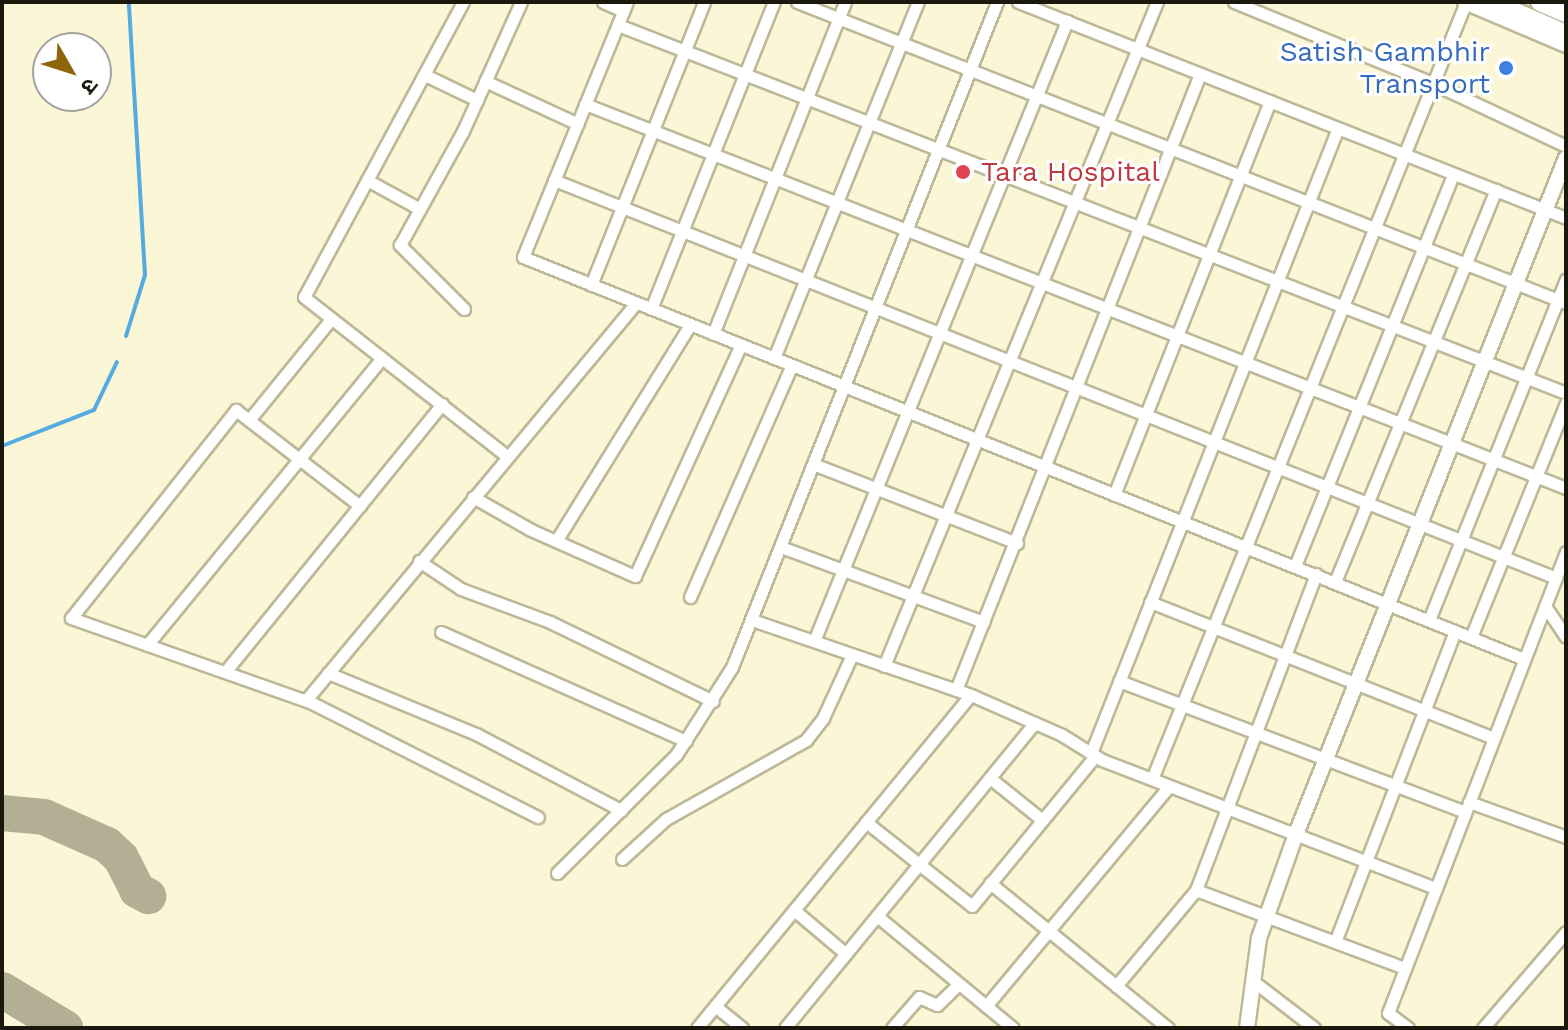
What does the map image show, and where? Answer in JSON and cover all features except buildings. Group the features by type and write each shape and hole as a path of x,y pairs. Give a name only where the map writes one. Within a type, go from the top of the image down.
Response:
{"highway":[{"path":"1492,2 1566,34"},
{"path":"1540,2 1566,13"}],"street":[{"path":"463,2 304,297 508,457"},
{"path":"464,309 400,245 477,100 521,2"},
{"path":"603,2 625,7 523,257 1524,659"},
{"path":"591,285 704,2"},
{"path":"651,309 774,2"},
{"path":"797,2 1562,301"},
{"path":"713,334 845,2"},
{"path":"774,358 918,2"},
{"path":"557,873 686,741 713,701 752,620 997,2"},
{"path":"1018,2 1566,218"},
{"path":"884,666 1157,2"},
{"path":"1234,2 1432,83 1566,146"},
{"path":"1152,779 1465,2 1566,45"},
{"path":"814,641 1067,21"},
{"path":"618,25 1566,393"},
{"path":"956,690 1047,468 1200,74"},
{"path":"425,75 477,100"},
{"path":"485,81 578,124"},
{"path":"1114,495 1270,101"},
{"path":"585,104 1566,488"},
{"path":"866,822 972,906 1093,754 1181,521 1338,128"},
{"path":"1247,1028 1267,916 1296,834 1566,158"},
{"path":"1295,566 1453,174"},
{"path":"367,180 420,209"},
{"path":"554,180 1556,578"},
{"path":"1335,582 1496,190"},
{"path":"1429,620 1526,377 1562,301 1566,279"},
{"path":"306,700 636,303"},
{"path":"249,420 331,319"},
{"path":"556,541 690,325"},
{"path":"473,497 556,541 635,576 741,345"},
{"path":"147,645 382,358"},
{"path":"690,597 792,365"},
{"path":"1471,637 1566,403"},
{"path":"225,672 442,404"},
{"path":"360,506 236,410 71,618 306,700 395,740 538,817"},
{"path":"813,464 1017,543"},
{"path":"781,547 984,622"},
{"path":"1408,1028 1388,1013 1566,552"},
{"path":"419,561 461,589 550,622 713,701"},
{"path":"1116,986 1196,890 1224,807 1316,574"},
{"path":"1150,602 1494,738"},
{"path":"1545,606 1566,637"},
{"path":"752,620 971,695 1152,779 1436,888"},
{"path":"1335,942 1455,631"},
{"path":"441,632 686,741"},
{"path":"622,859 666,819 806,740 823,718 852,655"},
{"path":"328,673 476,734 621,810"},
{"path":"1119,681 1395,785 1566,837"},
{"path":"697,1028 971,695"},
{"path":"785,1028 1035,723"},
{"path":"990,778 1042,820"},
{"path":"986,1006 1169,786"},
{"path":"990,883 1168,1028"},
{"path":"1196,890 1405,968"},
{"path":"794,910 846,954"},
{"path":"877,916 1013,1028"},
{"path":"1483,1028 1565,934"},
{"path":"1253,981 1314,1028"},
{"path":"892,1028 919,997 937,1005 959,984"},
{"path":"715,1006 742,1028"}],"waterway":[{"path":"126,336 145,275 129,2"},
{"path":"2,446 94,410 117,362"}],"taxiway":[{"path":"2,813 44,817 107,845 121,858 137,890 148,896"},
{"path":"2,990 65,1028"}],"place":[{"name":"Satish Gambhir Transport","path":"1506,68"},
{"name":"Tara Hospital","path":"963,172"}]}
